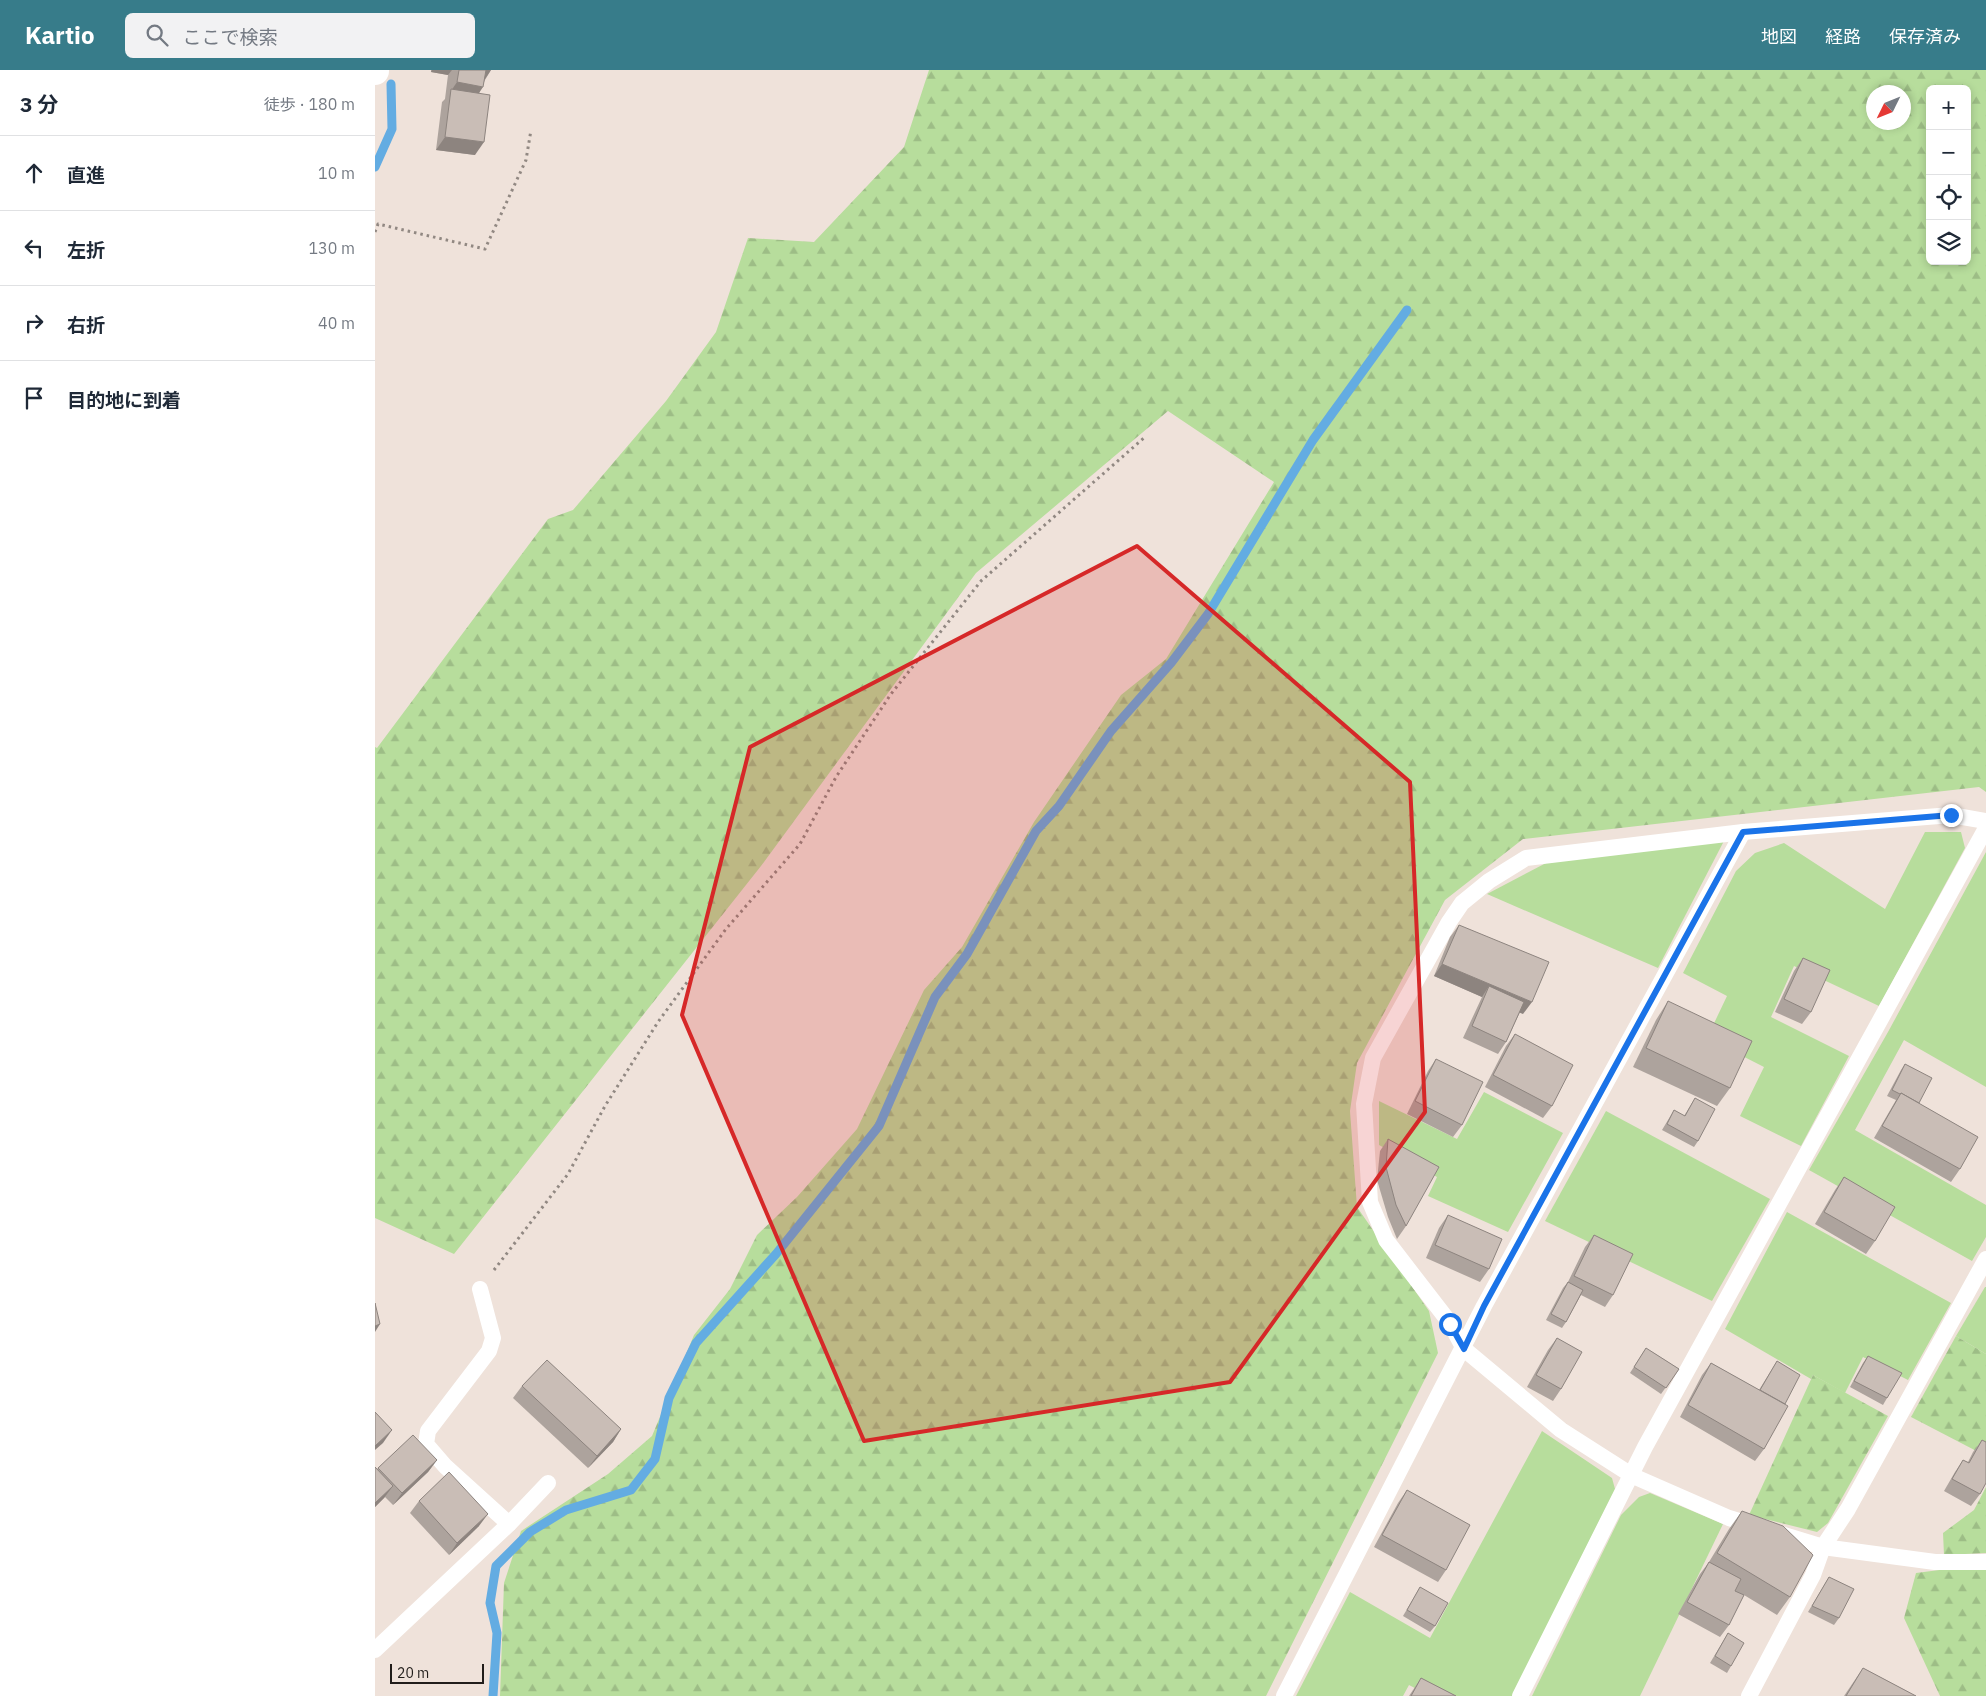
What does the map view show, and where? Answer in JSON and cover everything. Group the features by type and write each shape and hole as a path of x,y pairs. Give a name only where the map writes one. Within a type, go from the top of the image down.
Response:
{"lane":[{"path":"1986,821 1951,815 1743,832 1526,858 1489,881 1462,903 1449,922 1373,1058 1364,1104 1370,1202 1387,1240 1450,1324 1464,1349 1561,1430 1633,1476 1729,1518 1823,1548 1935,1562 1986,1562"},
{"path":"1519,1696 1616,1504 1633,1476 1645,1447 1986,828"},
{"path":"1284,1696 1489,1298 1743,832"},
{"path":"1749,1696 1813,1575 1823,1548 1848,1509 1986,1259"},
{"path":"480,1289 493,1338 489,1351 428,1431 426,1444 445,1466 509,1524"},
{"path":"375,1650 509,1524 548,1483"}],"path":[{"path":"375,232 378,224 485,249 526,160 531,130"},
{"path":"480,1289 568,1174 605,1106 658,1022 726,930 800,844 836,776 891,694 981,581 1145,437"}],"highlighted area":[{"path":"1137,546 1410,782 1425,1112 1230,1382 864,1441 682,1015 750,747"}],"green space":[{"path":"929,70 1986,70 1986,792 1979,787 1523,839 1445,900 1357,1063 1350,1111 1357,1207 1429,1311 1438,1353 1266,1696 500,1696 504,1583 521,1531 608,1474 652,1436 694,1335 730,1289 757,1235 797,1197 857,1129 924,990 962,947 1034,822 1121,695 1166,659 1274,482 1168,411 976,573 761,866 454,1254 375,1218 375,747 377,748 548,519 573,510 666,401 716,332 748,238 814,242 904,147"},
{"path":"1925,832 1961,832 1965,848 1879,1006 1794,966 1771,1017 1849,1056 1801,1146 1740,1116 1764,1067 1707,1038 1727,996 1683,973 1736,871 1755,853 1784,843 1885,909"},
{"path":"1725,839 1658,968 1487,894 1548,862"},
{"path":"1986,852 1986,1087 1904,1040 1855,1130 1986,1205 1986,1237 1972,1261 1809,1170 1888,1032"},
{"path":"1484,1092 1563,1133 1508,1232 1428,1196 1437,1177 1379,1145 1379,1101 1457,1139"},
{"path":"1606,1111 1770,1199 1712,1301 1545,1221"},
{"path":"1787,1212 1951,1303 1908,1380 1863,1357 1845,1393 1813,1375 1811,1379 1725,1329"},
{"path":"1986,1287 1986,1354 1956,1336"},
{"path":"1956,1336 1986,1354 1986,1456 1911,1417"},
{"path":"1813,1375 1888,1416 1828,1523 1817,1532 1749,1515"},
{"path":"1542,1431 1612,1478 1615,1489 1513,1696 1430,1696 1409,1685 1403,1696 1296,1696 1350,1592 1430,1638"},
{"path":"1986,1487 1986,1553 1944,1555 1943,1533 1974,1510"},
{"path":"1650,1493 1723,1524 1640,1696 1532,1696 1621,1515 1639,1497"},
{"path":"1986,1564 1986,1696 1940,1696 1904,1618 1916,1573"}],"building":[{"path":"459,70 486,70 483,87 457,82"},
{"path":"451,89 490,95 484,142 445,137"},
{"path":"1459,925 1549,962 1532,1002 1442,964"},
{"path":"1803,958 1830,970 1811,1012 1784,999"},
{"path":"1489,986 1524,1002 1506,1042 1472,1026"},
{"path":"1668,1001 1752,1041 1730,1088 1646,1048"},
{"path":"1515,1034 1573,1065 1552,1106 1493,1075"},
{"path":"1436,1059 1483,1082 1462,1125 1415,1101"},
{"path":"1905,1064 1932,1078 1919,1103 1892,1090"},
{"path":"1901,1093 1978,1137 1960,1169 1882,1126"},
{"path":"1695,1098 1715,1109 1698,1141 1667,1124 1674,1110 1685,1116"},
{"path":"1388,1139 1439,1167 1406,1226 1396,1205 1386,1167"},
{"path":"1844,1177 1895,1207 1875,1241 1824,1212"},
{"path":"1448,1215 1502,1239 1489,1269 1435,1245"},
{"path":"1594,1235 1633,1254 1613,1295 1574,1276"},
{"path":"1568,1282 1583,1290 1566,1322 1551,1314"},
{"path":"375,1303 380,1324 375,1326"},
{"path":"1557,1338 1582,1352 1561,1389 1536,1375"},
{"path":"1646,1348 1679,1369 1666,1388 1634,1367"},
{"path":"1868,1356 1902,1373 1887,1398 1854,1381"},
{"path":"547,1360 621,1429 597,1456 522,1386"},
{"path":"1777,1361 1800,1375 1785,1404 1760,1390"},
{"path":"1711,1363 1788,1406 1764,1449 1688,1405"},
{"path":"375,1412 392,1430 375,1446"},
{"path":"413,1435 437,1460 402,1493 378,1468"},
{"path":"1982,1440 1986,1442 1986,1483 1980,1494 1952,1479 1963,1460 1969,1463"},
{"path":"375,1467 393,1486 375,1503"},
{"path":"449,1472 488,1514 457,1543 419,1501"},
{"path":"1407,1490 1470,1525 1446,1570 1382,1535"},
{"path":"1742,1511 1783,1526 1813,1555 1790,1597 1717,1553"},
{"path":"1709,1562 1741,1579 1735,1591 1744,1595 1729,1625 1687,1602"},
{"path":"1829,1577 1854,1589 1839,1618 1812,1606"},
{"path":"1420,1587 1448,1603 1435,1626 1407,1610"},
{"path":"1728,1633 1744,1643 1731,1666 1715,1656"},
{"path":"1863,1668 1916,1696 1846,1696"},
{"path":"1421,1678 1456,1696 1411,1696"}],"waterway":[{"path":"375,167 392,129 391,84"},
{"path":"493,1696 497,1633 490,1603 496,1566 530,1532 566,1510 631,1490 655,1459 669,1398 696,1343 776,1254 879,1126 935,997 967,954 1036,831 1059,806 1111,731 1171,663 1208,614 1313,440 1407,310"}],"route":[{"path":"1450,1324 1464,1349 1484,1306 1743,832 1951,815"}]}
